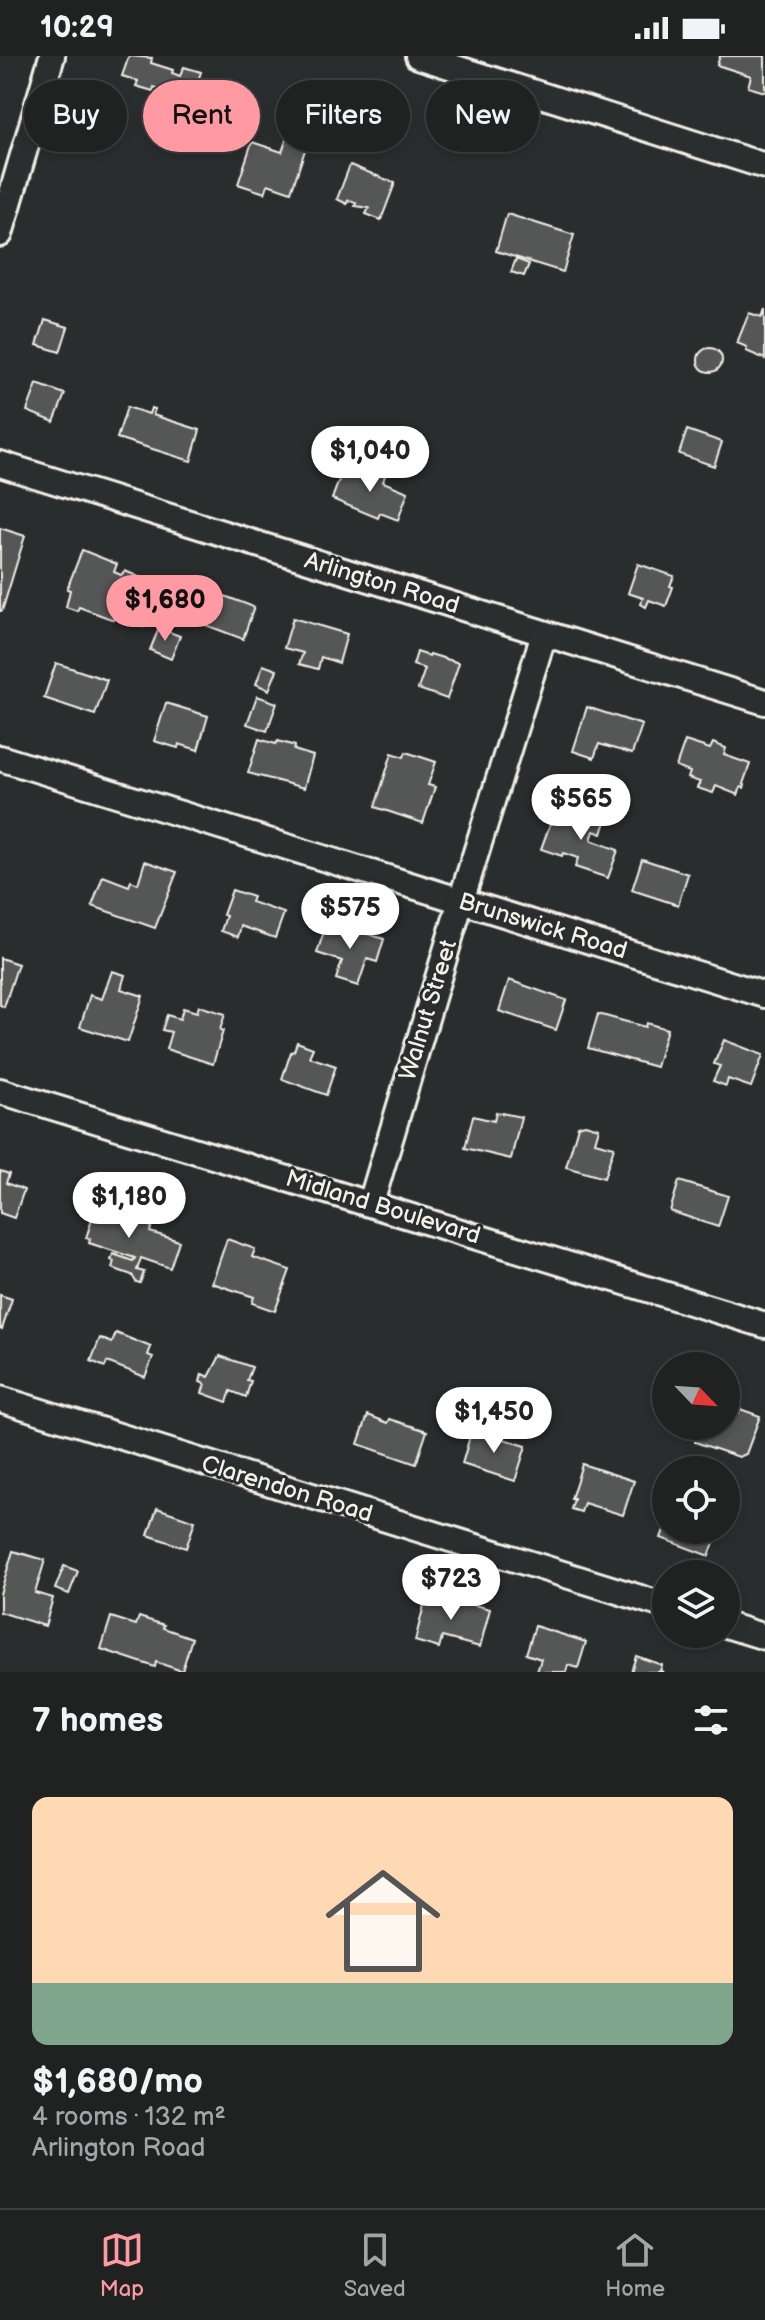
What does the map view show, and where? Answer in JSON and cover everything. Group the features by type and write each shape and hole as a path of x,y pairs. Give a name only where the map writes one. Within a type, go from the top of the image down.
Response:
{"street":[{"path":"0,234 52,56"},
{"path":"418,56 765,166"},
{"name":"Arlington Road","path":"0,464 765,702"},
{"name":"Walnut Street","path":"371,1203 544,634"},
{"name":"Brunswick Road","path":"0,758 765,995"},
{"name":"Midland Boulevard","path":"0,1091 765,1325"},
{"name":"Clarendon Road","path":"0,1399 652,1602"},
{"path":"740,1629 765,1637"}],"building":[{"path":"129,56 152,58 151,63 173,70 172,73 180,76 184,67 201,72 198,80 143,80 143,88 136,86 138,81 122,76"},
{"path":"720,56 765,56 765,92 748,87 751,76 717,65"},
{"path":"260,145 276,152 304,152 291,192 268,184 265,193 238,184 249,152 260,152"},
{"path":"350,165 395,183 381,220 366,214 369,208 337,199"},
{"path":"507,214 574,235 563,272 496,251"},
{"path":"516,259 529,264 524,276 511,272"},
{"path":"765,309 765,359 746,351 747,347 737,343 749,313 762,317"},
{"path":"45,320 68,327 60,352 37,345"},
{"path":"710,348 721,355 722,360 715,371 710,372 699,365 698,360 705,349"},
{"path":"37,384 65,394 54,422 27,411"},
{"path":"127,407 149,414 151,408 155,409 153,415 200,430 191,461 117,438"},
{"path":"687,430 722,442 714,466 679,454"},
{"path":"370,466 386,472 383,482 408,492 398,520 380,513 378,518 332,499 343,469 366,478"},
{"path":"0,528 25,536 2,611 0,611"},
{"path":"82,550 117,564 114,572 121,575 125,571 156,584 149,599 158,603 156,607 161,609 156,622 147,618 143,627 129,621 132,612 118,607 114,620 79,607 77,611 66,607 70,590 67,589"},
{"path":"638,564 674,576 666,606 649,600 646,607 641,604 643,598 628,593"},
{"path":"206,593 220,598 222,595 254,607 243,639 195,621"},
{"path":"293,618 347,634 339,663 321,657 318,669 299,664 303,653 284,648"},
{"path":"159,628 180,636 171,659 150,650"},
{"path":"417,652 459,663 447,699 418,689 425,669 413,665"},
{"path":"56,663 107,680 95,715 44,698"},
{"path":"263,665 277,670 269,690 256,684"},
{"path":"257,696 277,703 267,731 247,724"},
{"path":"166,703 208,716 198,750 154,741"},
{"path":"587,707 642,725 632,754 599,744 594,758 573,751"},
{"path":"259,739 295,746 294,750 313,756 304,788 248,773"},
{"path":"685,741 710,749 713,743 726,748 724,755 750,764 744,788 741,787 738,795 716,786 713,793 697,788 700,782 688,778 690,772 676,767"},
{"path":"406,752 436,762 428,785 435,787 423,823 375,807 392,753 404,757"},
{"path":"576,806 599,814 598,818 606,821 602,834 594,831 591,840 618,850 608,878 575,867 578,858 541,849 553,816 570,822"},
{"path":"642,859 688,874 678,905 632,890"},
{"path":"145,861 177,872 155,928 92,906 103,876 129,886 131,881 138,884"},
{"path":"232,890 253,897 251,902 284,913 275,938 241,926 238,937 221,931"},
{"path":"326,925 337,929 338,925 384,939 377,962 367,959 358,986 336,979 342,961 317,953"},
{"path":"0,958 18,964 4,1007 0,1005"},
{"path":"112,971 125,975 121,989 143,996 128,1042 80,1027 90,995 102,999"},
{"path":"509,980 566,1000 556,1030 499,1011"},
{"path":"199,1006 225,1014 213,1064 166,1049 171,1032 162,1030 167,1015 180,1019 183,1008 197,1012"},
{"path":"598,1014 645,1027 646,1023 667,1029 656,1067 588,1048"},
{"path":"724,1040 763,1055 751,1087 728,1079 726,1086 713,1081 720,1066 714,1064"},
{"path":"297,1042 313,1048 309,1057 336,1066 326,1095 282,1079"},
{"path":"496,1112 521,1117 511,1159 465,1148 473,1116 494,1121"},
{"path":"585,1124 599,1128 595,1142 614,1147 604,1178 566,1167 578,1126"},
{"path":"0,1171 9,1174 6,1183 24,1190 14,1218 0,1213"},
{"path":"679,1181 728,1196 718,1227 670,1211"},
{"path":"103,1202 130,1211 128,1217 152,1225 150,1232 179,1241 170,1268 141,1258 137,1270 144,1272 140,1283 132,1275 112,1268 113,1254 133,1261 135,1258 89,1243 90,1239 86,1238 96,1207 101,1208"},
{"path":"227,1239 255,1249 252,1257 290,1270 275,1311 252,1303 254,1297 212,1283"},
{"path":"0,1295 12,1299 2,1329 0,1328"},
{"path":"116,1333 151,1347 148,1355 153,1357 145,1377 107,1362 105,1367 91,1361 100,1338 112,1343"},
{"path":"220,1356 252,1367 246,1397 231,1391 227,1402 202,1393 205,1384 200,1382 202,1374 209,1377"},
{"path":"740,1409 760,1416 746,1454 740,1457 695,1442 740,1440"},
{"path":"368,1415 388,1423 390,1419 427,1431 416,1464 358,1444"},
{"path":"472,1429 526,1446 515,1481 462,1464"},
{"path":"582,1464 634,1481 623,1515 584,1503 581,1512 571,1509"},
{"path":"157,1508 195,1521 186,1548 148,1535"},
{"path":"677,1544 714,1544 709,1556"},
{"path":"13,1551 45,1560 35,1593 53,1598 45,1626 0,1612 0,1594"},
{"path":"64,1566 78,1571 69,1594 55,1589"},
{"path":"427,1593 490,1609 480,1647 442,1637 439,1648 415,1641"},
{"path":"111,1617 136,1625 139,1617 192,1638 182,1671 156,1662 155,1667 101,1649"},
{"path":"535,1626 586,1642 578,1668 568,1665 566,1672 537,1672 541,1659 526,1654"},
{"path":"636,1656 662,1665 660,1671 664,1672 631,1672"}]}
